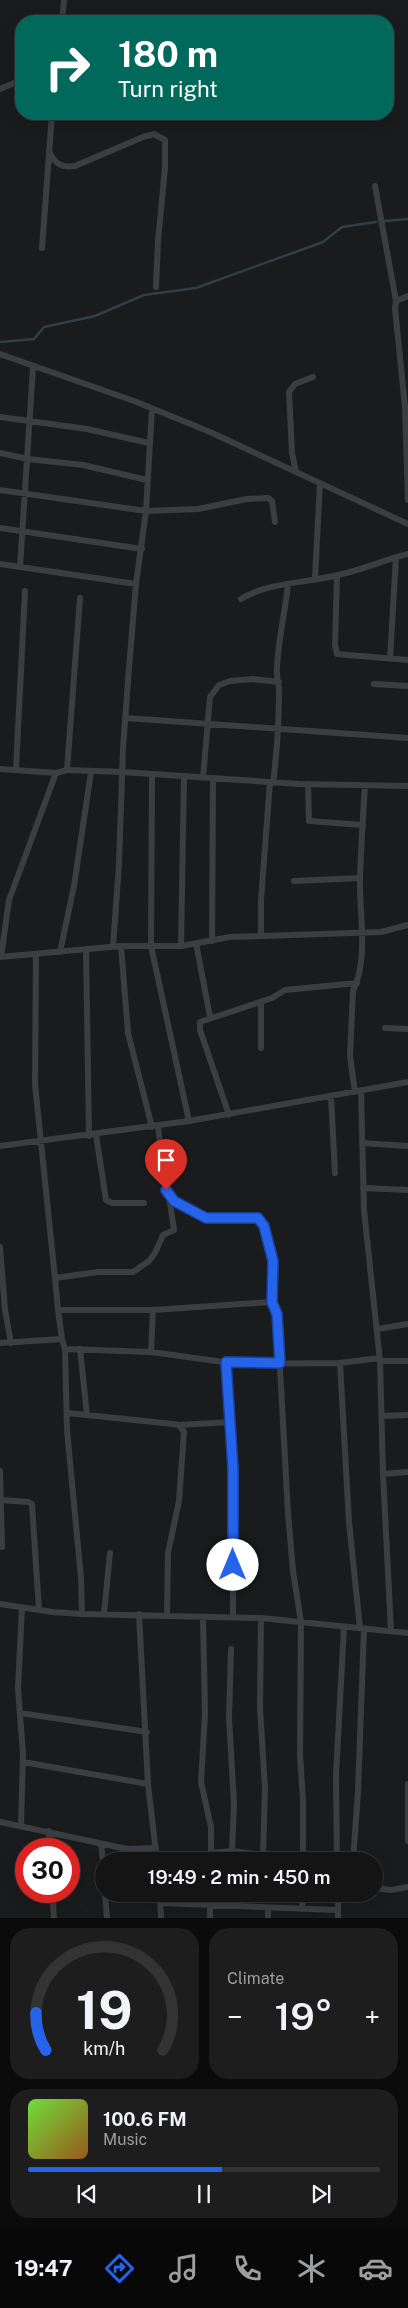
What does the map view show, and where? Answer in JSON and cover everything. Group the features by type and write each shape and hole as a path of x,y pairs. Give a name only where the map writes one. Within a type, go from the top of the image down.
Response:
{"street":[{"path":"63,15 64,0"},
{"path":"0,89 15,83"},
{"path":"42,248 52,120"},
{"path":"49,151 58,165 65,167 75,166 154,134 165,140 165,168 156,287"},
{"path":"375,186 396,301 395,315 405,408 408,500"},
{"path":"396,301 408,296"},
{"path":"0,354 210,432 320,484 407,521"},
{"path":"20,567 34,367"},
{"path":"296,472 292,453 289,392 295,384 313,376"},
{"path":"113,947 120,864 126,718 136,584 146,511 152,409"},
{"path":"0,417 87,429 149,443"},
{"path":"0,453 28,459 83,465 147,480"},
{"path":"315,578 320,484"},
{"path":"0,490 146,511 198,509 247,499 265,498 272,501 275,522"},
{"path":"0,528 142,549"},
{"path":"241,599 250,593 315,578 337,576 408,554"},
{"path":"390,659 396,557"},
{"path":"0,564 136,584"},
{"path":"337,576 335,649 337,654 408,660"},
{"path":"261,935 263,876 278,730 279,682 276,670 279,634 288,585"},
{"path":"16,769 25,591"},
{"path":"67,770 80,598"},
{"path":"202,778 210,697 219,685 230,681 245,680 279,682"},
{"path":"374,684 408,686"},
{"path":"126,718 408,738"},
{"path":"0,769 56,773 67,770 123,772 184,778 308,784 408,786"},
{"path":"60,952 74,886 91,772"},
{"path":"56,773 9,900 0,957 121,946 181,946 230,937 392,931 408,925"},
{"path":"152,775 150,946 189,1121"},
{"path":"181,946 184,778"},
{"path":"212,941 213,778"},
{"path":"308,784 309,821 363,825"},
{"path":"365,786 360,878 360,961 357,983 353,991 350,1056 358,1091 363,1188 380,1360 383,1474 391,1631"},
{"path":"294,881 360,878"},
{"path":"196,943 210,1017"},
{"path":"55,1278 98,1272 133,1272 150,1261 163,1235 174,1230 155,1126 128,1033 121,946"},
{"path":"86,949 92,1135 106,1200 112,1203 144,1203"},
{"path":"36,954 34,1060 58,1310 65,1349 69,1459 82,1578 82,1614"},
{"path":"230,1114 199,1026 200,1022 210,1017 272,998 285,990 357,983"},
{"path":"260,1002 261,1048"},
{"path":"385,1028 408,1029"},
{"path":"0,1146 42,1142 189,1121 408,1082"},
{"path":"331,1096 335,1173"},
{"path":"362,1143 408,1146"},
{"path":"363,1188 408,1190"},
{"path":"169,1196 206,1218 258,1218 264,1226 273,1261 272,1302 277,1314 288,1513 293,1571 301,1622 300,1755 303,1852"},
{"path":"0,1247 5,1310 11,1343"},
{"path":"58,1310 153,1310 272,1302"},
{"path":"151,1352 153,1310"},
{"path":"377,1329 408,1324"},
{"path":"0,1343 62,1340"},
{"path":"65,1349 151,1352 226,1362 340,1363 380,1360 408,1361"},
{"path":"80,1349 87,1415"},
{"path":"226,1362 233,1468 233,1616"},
{"path":"340,1363 348,1522 362,1629 358,1792 354,1852"},
{"path":"67,1413 180,1425 231,1422"},
{"path":"382,1416 408,1415"},
{"path":"167,1615 168,1553 179,1501 184,1435 180,1425"},
{"path":"0,1471 2,1547"},
{"path":"383,1474 408,1472"},
{"path":"1,1500 32,1504 39,1610"},
{"path":"104,1614 110,1553"},
{"path":"0,1604 82,1614 233,1616 408,1633"},
{"path":"21,1825 23,1762 18,1688 22,1607"},
{"path":"139,1614 140,1665 147,1732 148,1784 156,1852"},
{"path":"203,1616 205,1714 201,1782 211,1827 211,1852"},
{"path":"261,1618 260,1708 265,1788 263,1852"},
{"path":"337,1852 336,1775 344,1627"},
{"path":"231,1649 230,1717 234,1804 232,1851"},
{"path":"20,1714 147,1732"},
{"path":"23,1762 148,1784"},
{"path":"408,1784 408,1841"},
{"path":"0,1822 127,1849 156,1848"},
{"path":"49,1831 49,1838"},
{"path":"101,1844 102,1852"},
{"path":"222,1852 240,1852"},
{"path":"383,1889 408,1888"},
{"path":"106,1902 107,1918"},
{"path":"210,1902 210,1918"},
{"path":"302,1902 302,1909"},
{"path":"337,1902 338,1918"},
{"path":"53,1903 54,1918"},
{"path":"161,1918 160,1903 336,1910"},
{"path":"268,1908 268,1918"}],"waterway":[{"path":"385,221 408,219"},
{"path":"0,342 34,339 44,327 95,316 144,295 196,288 323,242 342,227 376,222"}],"route":[{"path":"166,1190 174,1201 206,1218 214,1220 253,1216 258,1218 264,1226 273,1261 272,1302 277,1314 280,1363 238,1364 226,1362 232,1428 233,1565"}]}
